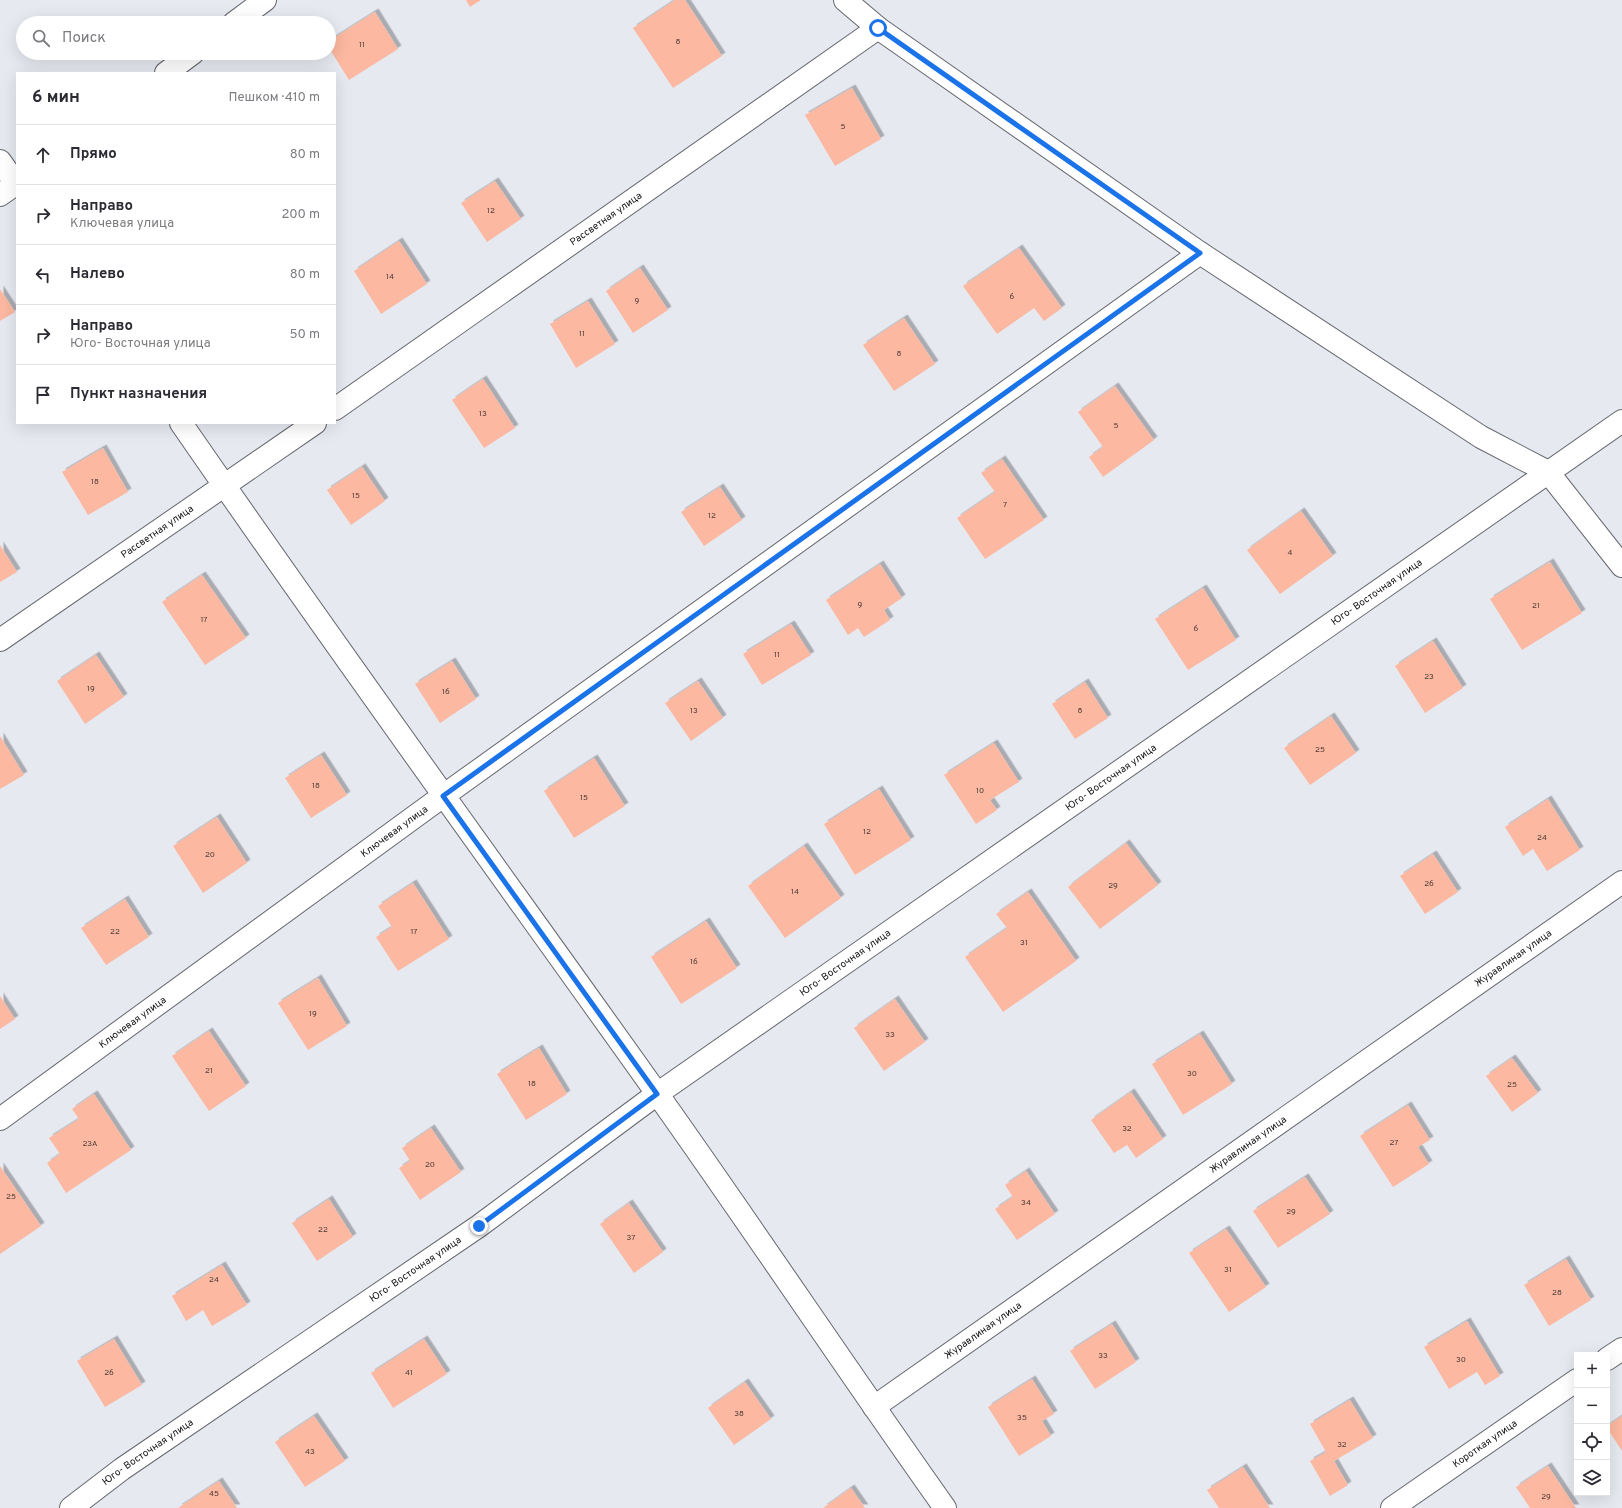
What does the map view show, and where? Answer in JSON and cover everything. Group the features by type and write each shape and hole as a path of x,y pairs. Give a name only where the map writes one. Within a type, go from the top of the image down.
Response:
{"street":[{"path":"243,16 265,0"},
{"path":"845,0 878,28 1200,253 1480,437 1548,472 1622,566"},
{"name":"Рассветная улица","path":"336,408 878,28"},
{"path":"167,72 184,60"},
{"path":"0,161 16,183"},
{"path":"0,195 16,185"},
{"name":"Ключевая улица","path":"0,1119 443,796 1200,253"},
{"name":"Юго- Восточная улица","path":"71,1508 122,1469 479,1226 657,1094 1622,421"},
{"path":"182,424 443,796 657,1094 945,1508"},
{"name":"Рассветная улица","path":"0,640 313,424"},
{"name":"Журавлиная улица","path":"874,1407 1622,882"},
{"path":"1610,1358 1622,1349"},
{"name":"Короткая улица","path":"1392,1508 1574,1382"}],"building":[{"path":"466,0 481,0 470,7"},
{"path":"675,0 685,0 722,56 673,88 633,28"},
{"path":"375,12 398,49 349,80 336,59 336,37"},
{"path":"852,88 881,139 835,166 805,115"},
{"path":"495,181 521,219 487,242 461,203"},
{"path":"399,241 427,284 381,314 354,271"},
{"path":"1019,248 1062,308 1044,321 1034,308 997,334 963,286"},
{"path":"640,268 668,310 633,333 606,291"},
{"path":"0,289 15,312 0,321"},
{"path":"588,301 615,344 576,368 550,324"},
{"path":"904,318 935,364 894,391 863,345"},
{"path":"483,379 515,428 484,448 452,400"},
{"path":"1115,386 1154,440 1103,477 1089,457 1103,447 1078,412"},
{"path":"103,448 128,492 88,515 62,472"},
{"path":"1002,459 1044,520 985,559 957,518 995,492 981,473"},
{"path":"362,467 385,501 351,525 327,490"},
{"path":"720,487 742,520 704,546 681,512"},
{"path":"1301,511 1333,556 1280,594 1247,550"},
{"path":"0,545 17,572 0,582"},
{"path":"1550,562 1582,613 1522,650 1490,599"},
{"path":"880,564 902,598 884,610 890,620 864,637 858,628 848,635 826,600"},
{"path":"202,575 246,638 205,665 162,602"},
{"path":"1203,588 1236,640 1188,670 1155,619"},
{"path":"791,624 811,655 762,685 743,654"},
{"path":"1433,641 1463,688 1425,713 1395,666"},
{"path":"96,655 124,697 85,724 57,681"},
{"path":"452,661 476,699 440,723 415,684"},
{"path":"698,681 723,718 691,741 665,703"},
{"path":"1085,682 1108,718 1075,739 1052,704"},
{"path":"1331,716 1356,753 1310,785 1284,748"},
{"path":"0,736 24,775 0,789"},
{"path":"994,743 1019,782 990,800 997,810 976,824 944,775"},
{"path":"321,755 347,795 311,818 285,778"},
{"path":"594,758 625,806 574,838 544,791"},
{"path":"879,789 911,840 855,875 824,824"},
{"path":"1548,799 1580,850 1547,871 1533,849 1523,856 1505,827"},
{"path":"217,817 247,863 203,893 173,846"},
{"path":"1126,843 1158,885 1100,929 1068,887"},
{"path":"804,846 841,898 785,938 748,886"},
{"path":"1433,854 1458,892 1425,914 1400,876"},
{"path":"413,883 449,939 398,971 376,937 392,927 378,906"},
{"path":"1028,892 1076,961 1003,1012 965,957 1007,928 996,914"},
{"path":"125,899 149,937 106,965 81,928"},
{"path":"706,921 737,968 681,1004 651,957"},
{"path":"318,978 347,1026 308,1050 278,1003"},
{"path":"0,996 15,1019 0,1029"},
{"path":"895,999 925,1042 884,1071 854,1028"},
{"path":"209,1031 246,1086 209,1111 172,1056"},
{"path":"1200,1034 1232,1084 1183,1115 1152,1064"},
{"path":"539,1048 567,1094 526,1120 497,1074"},
{"path":"1512,1058 1538,1093 1512,1112 1486,1076"},
{"path":"1131,1092 1163,1139 1136,1158 1127,1145 1114,1153 1091,1120"},
{"path":"94,1094 131,1150 66,1193 47,1163 60,1154 49,1138 79,1119 72,1109"},
{"path":"1408,1105 1430,1140 1418,1147 1429,1164 1393,1187 1360,1136"},
{"path":"431,1128 461,1172 420,1200 399,1168 410,1161 402,1148"},
{"path":"0,1166 41,1226 0,1254"},
{"path":"1026,1171 1055,1214 1017,1240 995,1209 1013,1197 1005,1185"},
{"path":"1305,1177 1330,1214 1278,1248 1253,1211"},
{"path":"329,1199 353,1237 317,1261 292,1223"},
{"path":"629,1203 663,1252 634,1273 600,1224"},
{"path":"1226,1229 1266,1287 1229,1312 1189,1253"},
{"path":"1566,1259 1591,1300 1549,1326 1524,1285"},
{"path":"222,1265 247,1305 212,1326 203,1310 186,1321 172,1296"},
{"path":"1467,1321 1500,1376 1485,1385 1477,1372 1449,1389 1424,1347"},
{"path":"1112,1324 1136,1362 1095,1389 1070,1351"},
{"path":"114,1339 142,1385 105,1407 77,1361"},
{"path":"424,1339 447,1374 393,1408 371,1373"},
{"path":"1032,1379 1054,1414 1042,1421 1051,1436 1019,1456 988,1407"},
{"path":"745,1382 771,1419 734,1445 708,1408"},
{"path":"1350,1400 1373,1438 1334,1461 1348,1485 1330,1496 1310,1461 1326,1452 1310,1424"},
{"path":"314,1416 345,1461 305,1487 275,1442"},
{"path":"1622,1416 1622,1451 1610,1433 1610,1424"},
{"path":"1548,1466 1576,1508 1530,1508 1516,1487"},
{"path":"1243,1467 1270,1508 1219,1508 1207,1490"},
{"path":"219,1481 237,1508 178,1508"},
{"path":"851,1488 865,1508 823,1508"}],"route":[{"path":"479,1226 657,1094 443,796 1200,253 878,28"}]}
